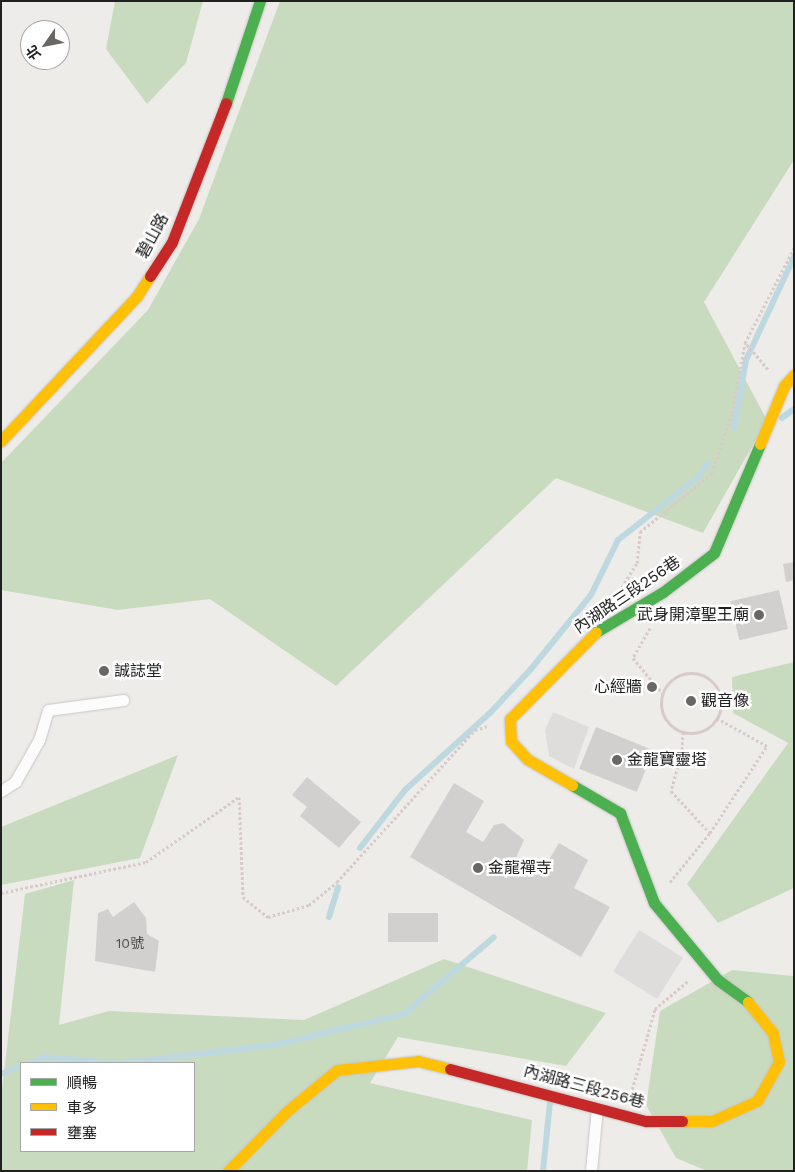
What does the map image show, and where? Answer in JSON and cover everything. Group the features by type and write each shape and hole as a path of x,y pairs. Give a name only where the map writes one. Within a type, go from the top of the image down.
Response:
{"street":[{"name":"碧山路","path":"1,441 136,296 172,242 214,137 260,1"},
{"name":"內湖路三段256巷","path":"228,1171 286,1112 336,1070 418,1061 598,1106 646,1121 712,1121 757,1101 779,1062 773,1033 750,1003 718,980 651,895 620,813 527,759 511,740 510,719 596,632 663,592 714,553 784,386 794,375"}],"lane":[{"path":"1,791 15,782 39,740 48,710 123,700"},
{"path":"591,1171 598,1106"}],"path":[{"path":"619,593 637,563 640,532 712,473 732,413 746,344 794,248"},
{"path":"746,344 758,357"},
{"path":"652,626 633,658 662,694 665,718 683,732 698,733 717,718 719,692 706,677 696,674 677,676 662,694"},
{"path":"651,895 679,876 710,833 767,746 717,718"},
{"path":"1,893 146,862 239,797 243,897 268,917 309,905 337,882 475,730 510,719"},
{"path":"683,732 682,752 671,791 710,833"},
{"path":"625,1114 649,1042 655,1009 686,986 701,960"}],"green space":[{"path":"115,1 203,1 186,63 147,104 106,49"},
{"path":"280,1 794,1 794,160 704,302 767,420 703,533 556,478 336,686 210,599 118,610 1,590 1,463 148,310 199,219"},
{"path":"794,662 794,888 718,923 687,884 788,743 733,713 732,677"},
{"path":"178,755 140,858 1,885 1,827"},
{"path":"74,880 59,1025 109,1011 304,1020 444,959 606,1013 566,1066 398,1037 370,1083 532,1120 527,1171 1,1171 1,1098 25,894"},
{"path":"732,970 794,976 794,1171 707,1171 676,1158 646,1105 660,1011"}],"shaded area":[{"path":"553,712 589,727 574,769 549,756 545,730"},
{"path":"639,930 683,958 657,999 613,972"}],"building":[{"path":"794,562 794,580 786,582 783,564"},
{"name":"武身開漳聖王廟","path":"779,590 788,629 739,640 730,601"},
{"name":"金龍寶靈塔","path":"596,727 653,750 637,792 579,769"},
{"path":"307,777 361,822 339,848 300,816 307,807 292,795"},
{"name":"金龍禪寺","path":"454,783 484,801 466,832 483,842 494,825 503,823 524,840 515,860 540,875 559,843 588,860 574,888 610,907 581,957 410,857"},
{"path":"134,902 146,918 147,934 159,941 155,972 95,961 98,913 108,909 113,917"},
{"path":"388,913 438,913 438,942 388,942"}],"waterway":[{"path":"734,428 746,360 794,257"},
{"path":"782,418 794,409"},
{"path":"360,848 405,790 490,713 531,669 591,595 618,540 698,477 708,463"},
{"path":"329,917 338,887"},
{"path":"131,1062 275,1045 404,1014 494,937"},
{"path":"32,1062 45,1057 103,1062"},
{"path":"1,1074 20,1066"},
{"path":"543,1171 550,1102"}],"traffic: fast":[{"path":"226,103 260,1"},
{"path":"596,632 663,592 714,553 760,444"},
{"path":"572,785 620,813 654,903 718,980 748,1002"}],"traffic: slow":[{"path":"1,441 137,296 150,276"},
{"path":"760,444 784,386 794,375"},
{"path":"572,785 527,759 511,741 510,719 596,632"},
{"path":"682,1121 712,1121 757,1101 779,1062 773,1033 748,1002"},
{"path":"228,1171 286,1112 337,1070 418,1061 450,1069"}],"traffic: jam":[{"path":"150,276 172,242 226,103"},
{"path":"450,1069 646,1121 682,1121"}],"place":[{"name":"武身開漳聖王廟","path":"759,615"},
{"name":"誠誌堂","path":"104,671"},
{"name":"心經牆","path":"652,687"},
{"name":"觀音像","path":"691,701"},
{"name":"金龍寶靈塔","path":"617,760"},
{"name":"金龍禪寺","path":"478,868"}]}
